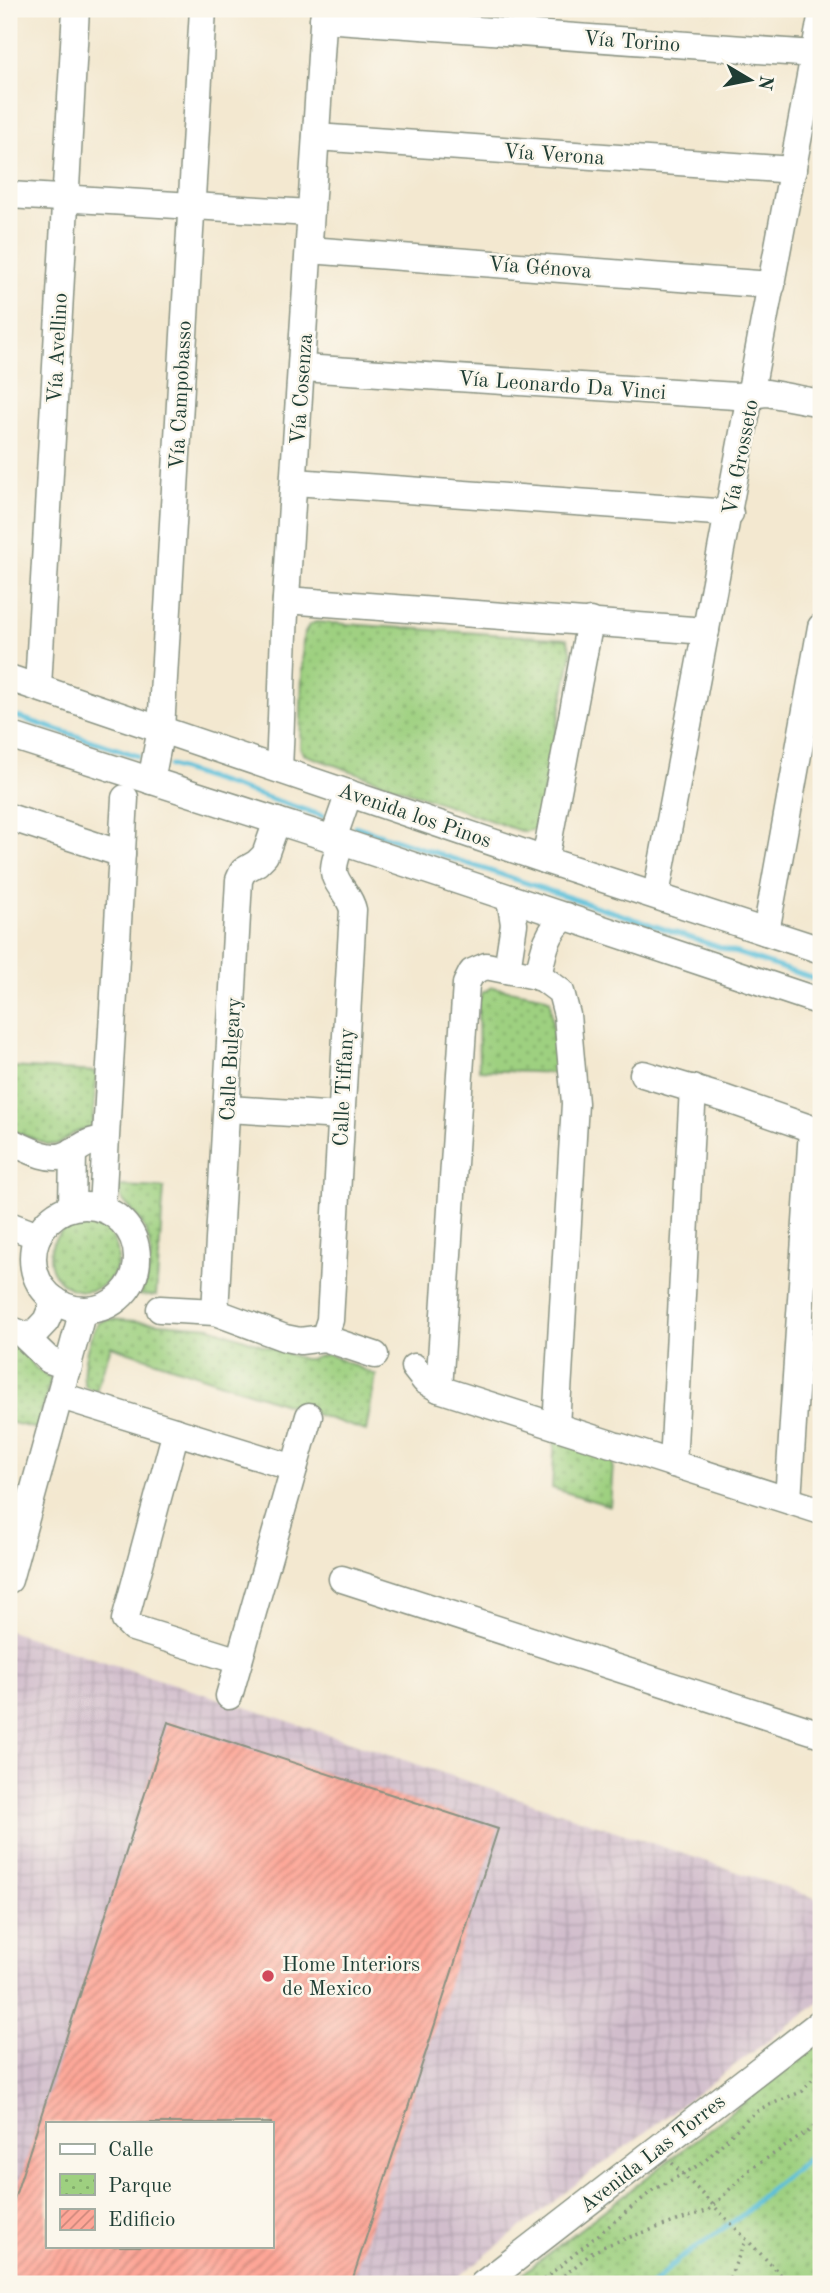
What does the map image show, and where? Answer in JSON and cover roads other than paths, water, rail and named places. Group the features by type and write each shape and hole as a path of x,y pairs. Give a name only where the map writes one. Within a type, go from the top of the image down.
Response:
{"street":[{"name":"Vía Avellino","path":"38,687 75,9"},
{"name":"Vía Campobasso","path":"151,781 161,729 203,9"},
{"name":"Vía Torino","path":"324,14 815,54"},
{"name":"Vía Cosenza","path":"279,768 286,600 324,14"},
{"name":"Vía Grosseto","path":"656,895 821,18"},
{"name":"Vía Verona","path":"316,138 793,170"},
{"path":"9,195 310,212"},
{"name":"Vía Génova","path":"309,250 772,285"},
{"name":"Vía Leonardo Da Vinci","path":"303,368 736,396 767,393 821,403"},
{"path":"295,482 730,513"},
{"path":"286,600 706,631"},
{"path":"545,860 590,621"},
{"path":"766,932 821,627"},
{"name":"Avenida los Pinos","path":"9,678 545,860 821,950"},
{"path":"9,735 337,840 821,1002"},
{"name":"Calle Tiffany","path":"324,1338 330,1320 353,910 349,897 334,875 334,868 337,840 349,793"},
{"path":"102,1208 125,798"},
{"path":"9,817 122,854"},
{"name":"Calle Bulgary","path":"215,1312 239,880 243,871 265,855 277,821"},
{"path":"499,968 514,924 510,898"},
{"path":"542,978 547,938 565,916"},
{"path":"439,1389 466,984 469,976 477,969 499,968 542,978 563,996 575,1091 556,1426"},
{"path":"643,1074 693,1088 817,1131 788,1500"},
{"path":"673,1464 693,1088"},
{"path":"228,1109 341,1116"},
{"path":"9,1141 47,1156 61,1157 86,1142 104,1140"},
{"path":"72,1207 74,1151"},
{"path":"9,1225 26,1246 43,1288 55,1300 68,1307 83,1310 99,1308 114,1301 126,1290 135,1267 134,1243 127,1228 116,1216 102,1208 72,1207 58,1213 26,1246"},
{"path":"55,1300 46,1321 19,1334 49,1360 69,1367"},
{"path":"160,1309 215,1312 285,1338 300,1341 324,1338 376,1355"},
{"path":"9,1580 83,1310"},
{"path":"414,1367 425,1381 439,1389 821,1511"},
{"path":"61,1396 294,1468"},
{"path":"229,1696 309,1416"},
{"path":"176,1431 125,1613 126,1623 133,1628 239,1661"},
{"path":"342,1579 821,1734"},
{"name":"Avenida Las Torres","path":"483,2284 821,2022"}],"waterway":[{"path":"9,714 138,756"},
{"path":"170,766 323,816"},
{"path":"355,826 821,981"},
{"path":"653,2284 678,2260 744,2214 761,2196 821,2149"}],"place":[{"name":"Home Interiors de Mexico","path":"268,1976"}]}
